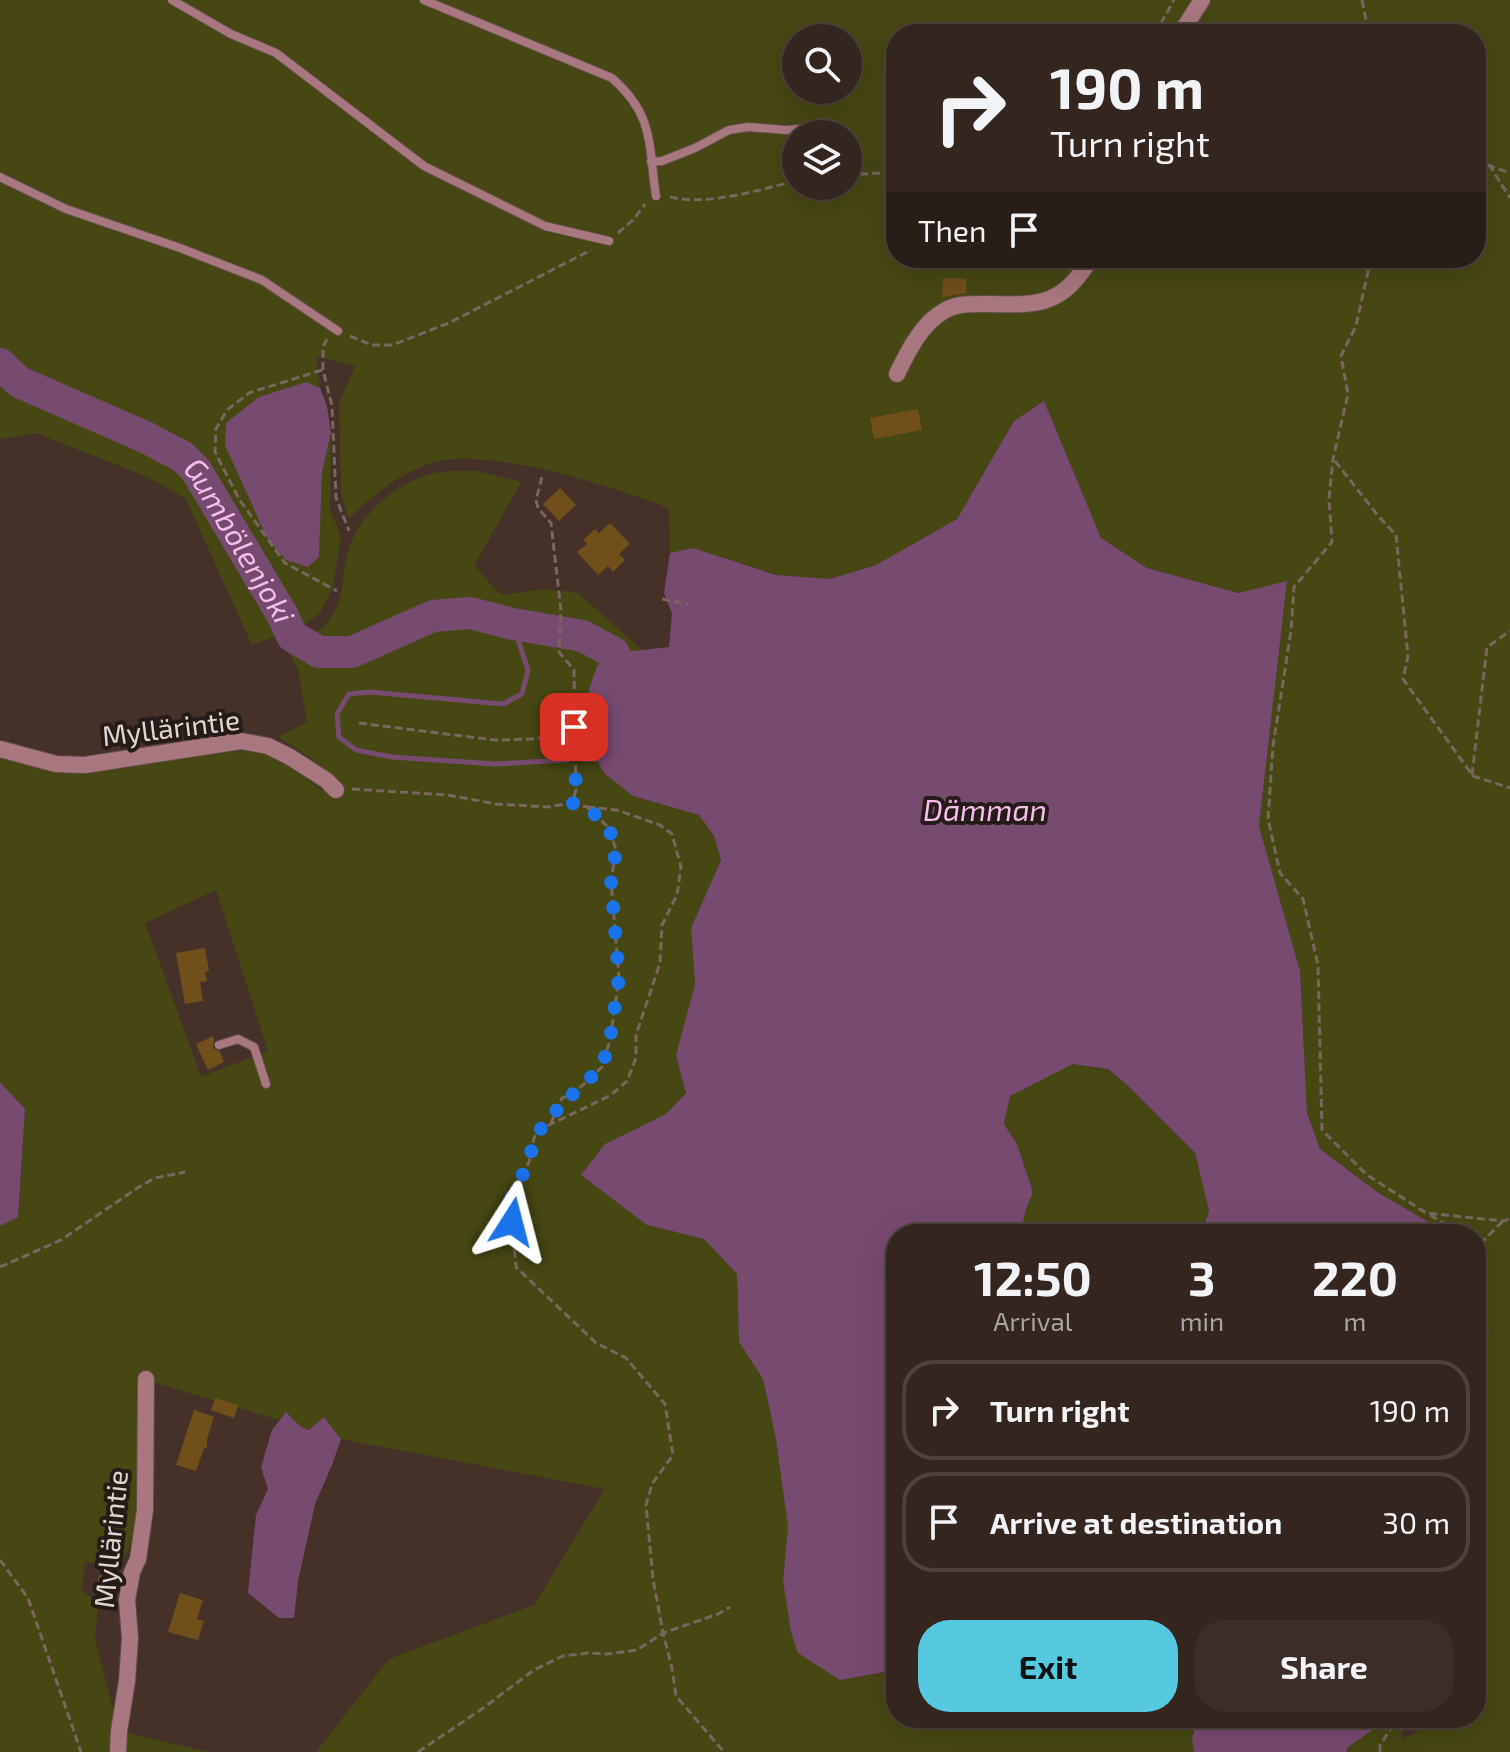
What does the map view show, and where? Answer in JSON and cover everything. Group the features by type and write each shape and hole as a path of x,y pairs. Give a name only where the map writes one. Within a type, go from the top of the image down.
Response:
{"street":[{"path":"1186,24 1202,0"},
{"path":"897,374 909,349 933,319 946,310 964,304 1032,304 1051,300 1069,286 1083,268"},
{"name":"Myllärintie","path":"0,749 56,764 85,765 241,741 268,746 290,757 336,790"},
{"name":"Myllärintie","path":"118,1752 130,1638 127,1600 132,1572 138,1559 145,1510 146,1379"}],"lane":[{"path":"172,0 231,34 276,53 424,166 545,226 609,241"},
{"path":"424,0 612,78 630,93 644,116 656,196"},
{"path":"651,162 695,148 729,130 748,127 782,130"},
{"path":"0,177 66,209 262,280 338,331"},
{"path":"219,1045 238,1039 254,1047 266,1084"}],"path":[{"path":"1161,24 1174,0"},
{"path":"1362,0 1367,24"},
{"path":"1486,160 1510,198"},
{"path":"1486,164 1510,173"},
{"path":"862,174 886,173"},
{"path":"349,531 336,498 332,406 323,370 323,347 328,337 338,331 372,345 392,345 449,323 609,241 656,196 693,200 748,193 782,184"},
{"path":"1369,268 1356,326 1341,356 1348,394 1333,459 1329,498 1332,542 1294,587 1291,631 1273,746 1268,819 1280,873 1303,899 1318,965 1322,1130 1367,1175 1445,1224"},
{"path":"323,370 249,393 227,410 216,429 215,452 239,499 285,563 337,591"},
{"path":"1333,459 1396,535 1408,656 1403,679 1472,775 1510,788"},
{"path":"542,477 536,500 538,508 551,523 561,611 559,652 574,670 576,790 572,803"},
{"path":"662,599 688,604"},
{"path":"1472,775 1487,647 1510,631"},
{"path":"359,723 495,740 537,739 574,727"},
{"path":"336,790 359,788 448,795 496,804 548,807 572,803 617,810 660,825 672,834 681,867 677,895 662,925 660,963 636,1035 636,1058 627,1081 611,1095 539,1130 529,1162 510,1200 516,1267 596,1343 626,1358 665,1404 673,1455 652,1484 646,1505 653,1579 676,1696 724,1752"},
{"path":"551,1123 562,1098 572,1095 602,1067 610,1040 619,978 611,881 616,850 609,828 587,807"},
{"path":"0,1267 61,1240 155,1178 185,1172"},
{"path":"1426,1213 1503,1221 1510,1219"},
{"path":"1486,1237 1503,1221"},
{"path":"0,1560 28,1598 81,1752"},
{"path":"418,1752 534,1670 563,1656 637,1650 663,1633 730,1607"},
{"path":"1380,1752 1380,1745 1391,1728"}],"shaded area":[{"path":"0,0 1510,0 1510,1752 1299,1752 1300,1728 1402,1730 1402,1739 1424,1728 1486,1728 1486,1224 1432,1224 1377,1192 1320,1149 1307,1113 1300,971 1259,826 1287,582 1238,593 1147,568 1101,538 1044,401 1014,421 957,519 876,565 830,579 776,575 693,548 670,553 669,508 563,474 497,461 451,459 423,466 389,485 349,518 341,494 339,403 355,366 316,356 320,388 306,382 259,397 226,423 319,556 322,473 331,432 330,509 341,537 333,587 320,613 303,626 252,645 186,499 148,477 36,433 0,439"},
{"path":"477,471 521,482 474,566 501,595 546,589 578,593 643,651 614,653 590,749 605,774 633,796 699,815 714,836 721,860 691,928 695,984 676,1055 686,1092 666,1114 605,1144 647,1225 704,1239 737,1274 739,1342 763,1379 776,1439 788,1527 783,1581 791,1632 840,1680 886,1672 886,1728 1250,1728 1244,1752 316,1752 389,1659 534,1605 605,1489 341,1439 324,1417 309,1430 286,1412 279,1420 146,1380 145,1510 120,1568 85,1561 82,1590 98,1603 95,1640 119,1731 209,1752 0,1752 0,1226 18,1216 25,1109 0,1082 0,758 58,773 89,772 235,750 259,752 284,762 322,790 342,787 319,764 279,737 307,722 298,668 283,645 315,632 331,618 339,601 349,548 370,513 391,493 431,474","holes":["216,890 268,1051 201,1077 145,923"]},
{"path":"1073,1064 1107,1069 1195,1153 1209,1211 1204,1224 1022,1224 1033,1192 1017,1144 1004,1124 1010,1096"}],"water":[{"path":"306,382 320,388 327,406 331,432 322,473 319,557 308,567 286,560 267,538 225,445 226,423 259,397"},
{"name":"Dämman","path":"1044,401 1101,538 1147,568 1238,593 1287,581 1259,826 1300,971 1307,1113 1320,1149 1377,1192 1432,1224 1204,1224 1209,1211 1195,1153 1108,1069 1073,1064 1010,1096 1004,1124 1017,1144 1033,1192 1022,1224 886,1224 886,1672 840,1680 798,1653 791,1632 783,1581 788,1527 776,1439 763,1379 739,1342 737,1274 704,1239 647,1225 581,1175 605,1144 666,1114 686,1093 676,1055 695,984 691,928 721,860 714,836 699,815 633,796 605,774 590,749 589,689 597,666 614,653 669,647 672,613 664,593 670,553 693,548 776,575 830,579 876,565 957,519 1014,421"},
{"path":"0,1082 25,1109 18,1217 0,1226"},
{"path":"286,1412 309,1430 324,1417 341,1439 315,1504 298,1581 294,1618 279,1618 248,1593 256,1515 268,1489 261,1467 272,1430"},
{"path":"1196,1728 1375,1728 1347,1748 1347,1752 1194,1752 1192,1738"}],"building":[{"path":"943,278 966,279 966,293 942,297"},
{"path":"918,409 922,430 874,439 870,418"},
{"path":"560,488 576,505 559,521 543,504"},
{"path":"610,523 630,544 619,554 625,560 613,572 608,566 598,575 577,552 587,544 583,540 595,529 599,533"},
{"path":"205,948 209,971 205,972 207,981 200,982 203,1001 185,1004 176,953"},
{"path":"213,1036 213,1048 220,1052 224,1062 208,1070 196,1044"},
{"path":"215,1398 238,1405 234,1418 211,1410"},
{"path":"194,1410 214,1417 207,1447 196,1471 176,1465"},
{"path":"99,1575 117,1579 113,1594 96,1590"},
{"path":"180,1593 203,1600 197,1619 204,1621 198,1640 168,1632"}],"waterway":[{"name":"Gumbölenjoki","path":"0,364 19,382 183,457 196,470 292,636 319,652 352,652 433,616 470,613 583,636 614,653"},
{"path":"513,624 528,670 522,694 503,704 370,692 349,694 337,714 339,737 356,750 392,757 495,764 567,760"},
{"path":"583,759 596,759"}],"route":[{"path":"512,1222 510,1200 529,1162 534,1138 539,1130 551,1123 562,1098 572,1095 602,1067 610,1040 619,978 611,881 616,850 609,828 587,807 572,803 576,790 574,727"}]}
